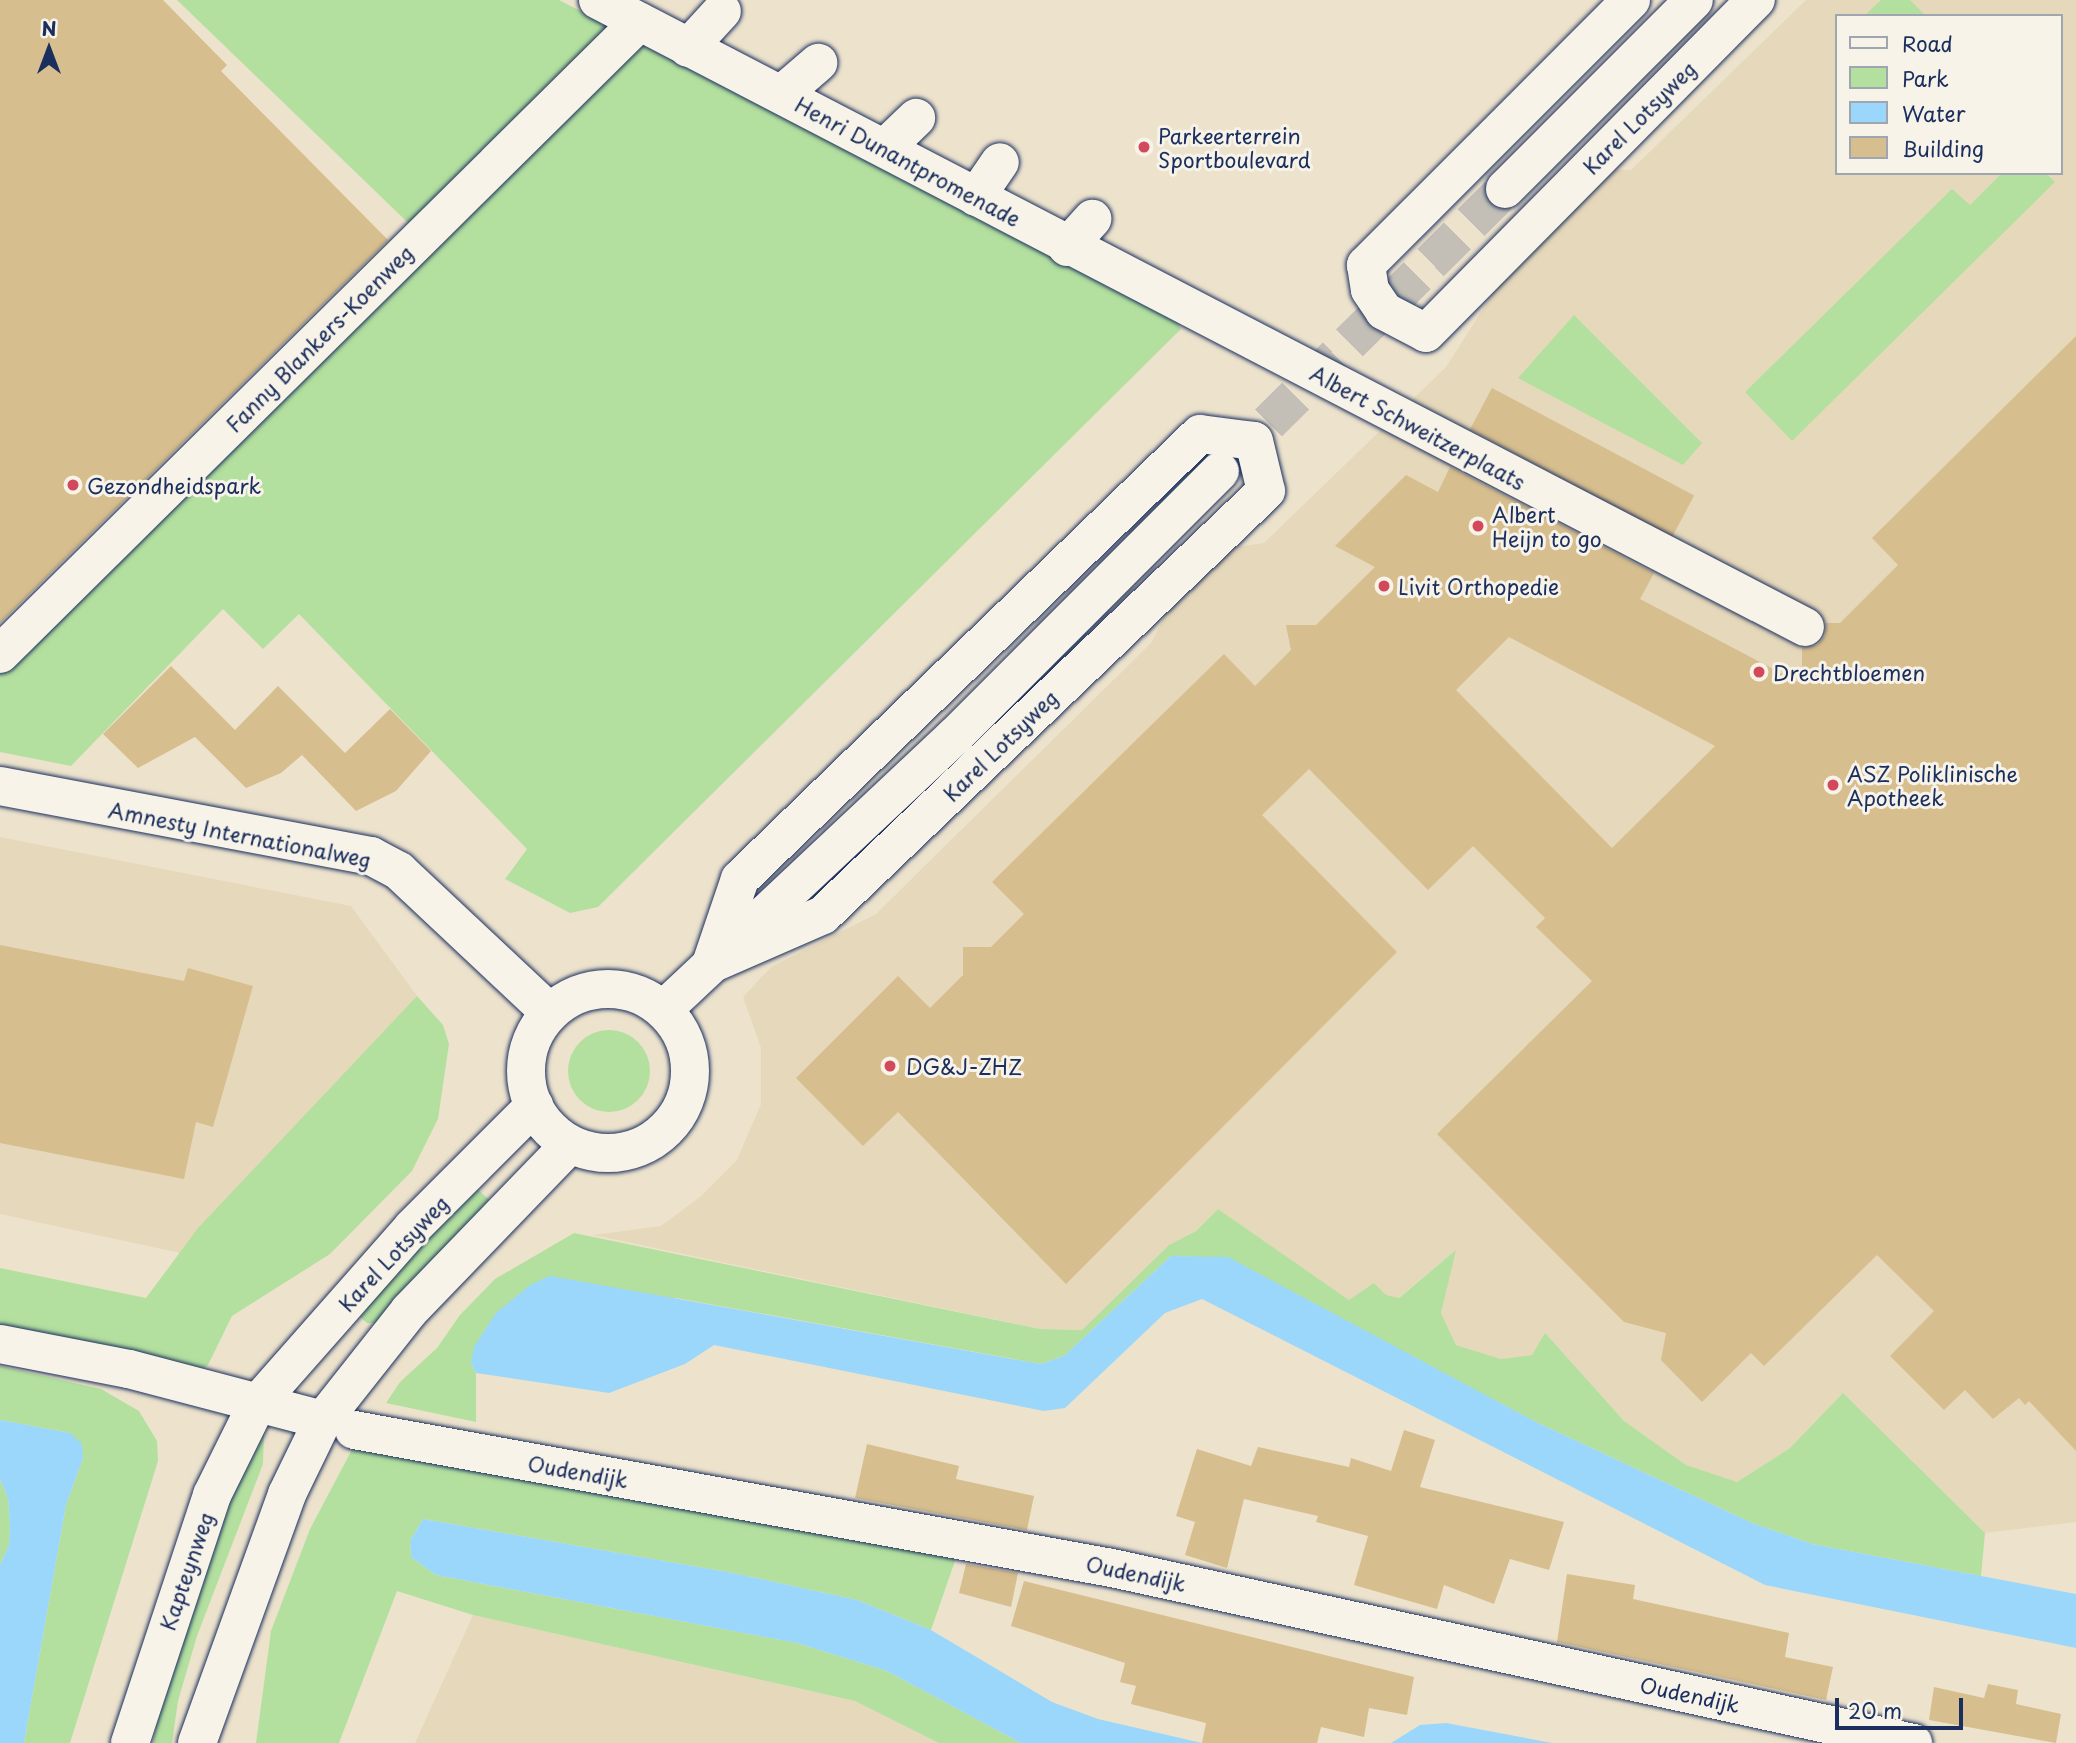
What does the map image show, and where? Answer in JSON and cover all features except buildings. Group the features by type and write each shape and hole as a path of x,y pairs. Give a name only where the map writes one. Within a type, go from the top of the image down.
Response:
{"street":[{"name":"Henri Dunantpromenade","path":"598,0 886,147 1067,247 1218,322"},
{"path":"1521,233 1462,172 1631,0"},
{"name":"Karel Lotsyweg","path":"1505,189 1695,0"},
{"name":"Karel Lotsyweg","path":"1462,172 1366,265 1370,290 1384,311 1426,333 1521,233 1756,0"},
{"path":"688,48 722,11"},
{"name":"Fanny Blankers-Koenweg","path":"0,654 639,22"},
{"path":"782,94 818,63"},
{"path":"886,147 916,118"},
{"path":"976,197 1000,162"},
{"path":"1067,247 1093,219"},
{"name":"Albert Schweitzerplaats","path":"1218,322 1805,628"},
{"name":"Karel Lotsyweg","path":"1200,433 1254,441 1266,491 822,915 734,958 712,964 740,879 1200,433"},
{"name":"Karel Lotsyweg","path":"664,1009 954,737 1220,471"},
{"name":"Amnesty Internationalweg","path":"0,786 371,856 398,871 550,1013"},
{"path":"615,989 632,992 664,1009 685,1040 691,1077 680,1112 661,1134 633,1150 612,1153 570,1144 555,1134 534,1106 526,1067 537,1029 550,1013 579,993 615,989"},
{"name":"Karel Lotsyweg","path":"257,1404 412,1228 534,1106"},
{"path":"197,1743 272,1532 409,1311 570,1144"},
{"name":"Oudendijk","path":"0,1344 130,1369 339,1425 1112,1567 1913,1743"},
{"name":"Kapteynweg","path":"130,1743 196,1538 257,1404"}],"shaded area":[{"path":"1806,0 2076,0 2076,1522 1985,1533 1843,1394 1790,1448 1737,1482 1686,1465 1624,1421 1545,1334 1532,1355 1501,1359 1456,1345 1441,1313 1455,1251 1398,1298 1349,1300 1218,1209 1196,1231 1169,1245 1082,1330 1040,1329 593,1235 661,1226 700,1197 737,1160 761,1104 761,1048 743,997 771,967 876,914 1151,643 1176,594 1220,549 1264,543 1446,367 1513,262 1604,169 1631,170"},
{"path":"0,837 351,906 417,996 180,1253 0,1214"},
{"path":"473,1615 855,1701 939,1743 415,1743"}],"green space":[{"name":"Gezondheidspark","path":"177,0 559,0 1170,311 1181,329 598,907 570,913 505,879 527,849 299,614 263,649 223,609 71,766 0,752 0,662 330,355 405,280 429,243"},
{"path":"1881,0 1910,0 1924,14 1866,14"},
{"path":"2000,175 2048,175 2055,182 1792,441 1745,392 1952,189 1970,205"},
{"path":"1574,315 1702,443 1683,465 1518,378"},
{"path":"417,996 443,1025 449,1044 438,1119 412,1171 330,1254 232,1316 208,1365 199,1371 0,1336 0,1268 146,1298 198,1228"},
{"path":"609,1030 625,1033 638,1042 647,1055 650,1071 647,1087 638,1100 625,1109 609,1112 593,1109 580,1100 571,1087 568,1071 571,1055 580,1042 593,1033"},
{"path":"476,1188 494,1204 377,1323 367,1323 359,1316 359,1303"},
{"path":"1218,1209 1349,1300 1374,1283 1386,1295 1399,1298 1456,1250 1441,1313 1456,1345 1501,1359 1532,1355 1545,1333 1624,1421 1686,1465 1737,1482 1790,1448 1843,1393 1985,1533 1981,1576 1812,1544 1752,1523 1536,1422 1222,1258 1171,1256 1064,1356 1041,1364 676,1298 471,1363 476,1373 476,1422 386,1403 400,1382 437,1348 460,1315 495,1279 574,1233 1040,1329 1082,1330 1169,1245 1196,1231"},
{"path":"0,1366 101,1389 139,1411 157,1441 158,1461 70,1743 24,1743 66,1505 83,1458 70,1433 0,1420"},
{"path":"264,1431 263,1464 197,1636 178,1701 172,1743 153,1743 182,1588"},
{"path":"356,1442 956,1558 931,1630 857,1600 733,1573 423,1519 410,1541 411,1557 436,1575 797,1643 887,1671 1021,1743 939,1743 855,1701 473,1615 397,1591 339,1743 256,1743 271,1631 310,1529"},
{"path":"0,1479 8,1498 10,1525 9,1545 0,1565"}],"water":[{"path":"1171,1256 1228,1257 1536,1422 1752,1523 1812,1544 2076,1594 2076,1648 1765,1585 1202,1299 1165,1313 1065,1408 1044,1411 714,1345 685,1364 609,1393 476,1373 471,1363 474,1347 496,1313 530,1285 550,1276 1041,1364 1064,1356"},
{"path":"0,1420 70,1433 82,1444 83,1458 66,1505 24,1743 0,1743 0,1565 9,1545 10,1525 8,1498 0,1479"},
{"path":"423,1519 733,1573 857,1600 931,1630 1052,1702 1098,1719 1202,1743 1021,1743 887,1671 797,1643 436,1575 411,1557 410,1541"},
{"path":"1446,1723 1552,1743 1391,1743 1420,1725"}],"tunnel":[{"path":"1228,463 1505,189"}],"place":[{"name":"Parkeerterrein Sportboulevard","path":"1144,147"},
{"name":"Gezondheidspark","path":"73,485"},
{"name":"Albert Heijn to go","path":"1478,526"},
{"name":"Livit Orthopedie","path":"1384,586"},
{"name":"Drechtbloemen","path":"1759,672"},
{"name":"ASZ Poliklinische Apotheek","path":"1833,785"},
{"name":"DG&J-ZHZ","path":"890,1066"}]}
